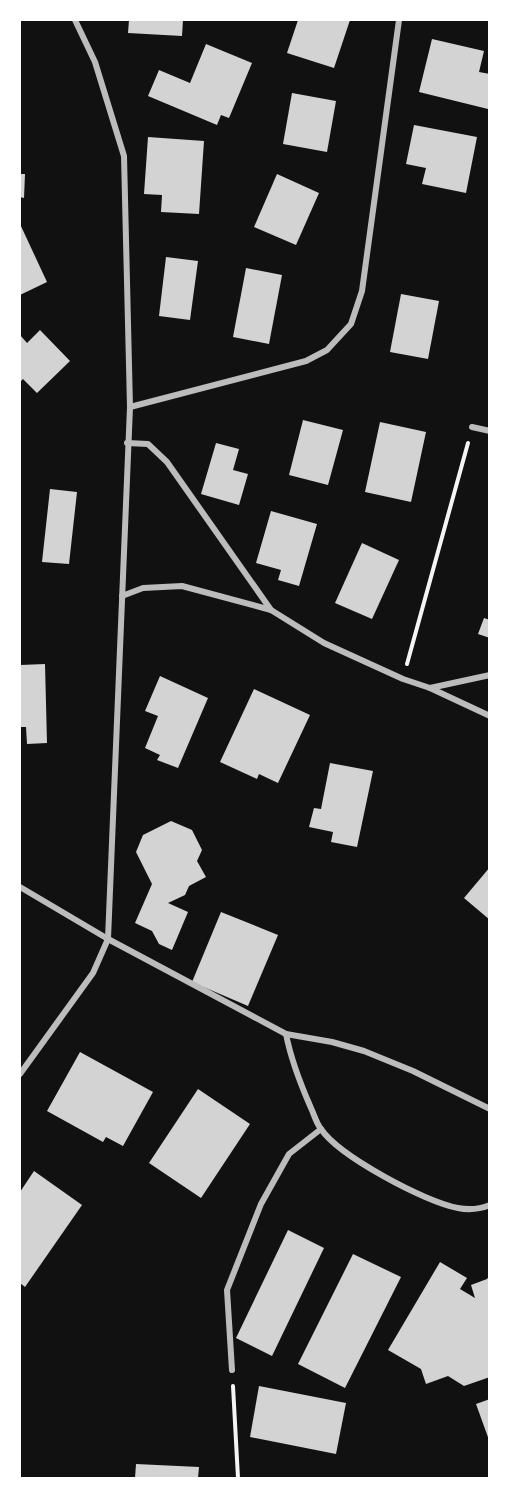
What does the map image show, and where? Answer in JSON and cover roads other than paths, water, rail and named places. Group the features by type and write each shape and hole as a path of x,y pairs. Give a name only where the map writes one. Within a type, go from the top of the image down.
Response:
{"street":[{"path":"20,1074 93,973 108,939 130,407 124,156 95,62 75,20"},
{"path":"130,407 306,361 327,350 351,324 362,291 399,20"},
{"path":"472,427 489,431"},
{"path":"127,443 148,444 167,462 271,610"},
{"path":"123,596 143,588 182,586 271,610 324,643 489,716"},
{"path":"430,688 489,675"},
{"path":"20,887 108,939 286,1034 332,1042 364,1051 413,1071 489,1109"},
{"path":"286,1034 290,1056 321,1129 345,1153 433,1201 459,1208 473,1209 489,1206"},
{"path":"232,1370 228,1290 261,1204 289,1154 321,1129"}]}
